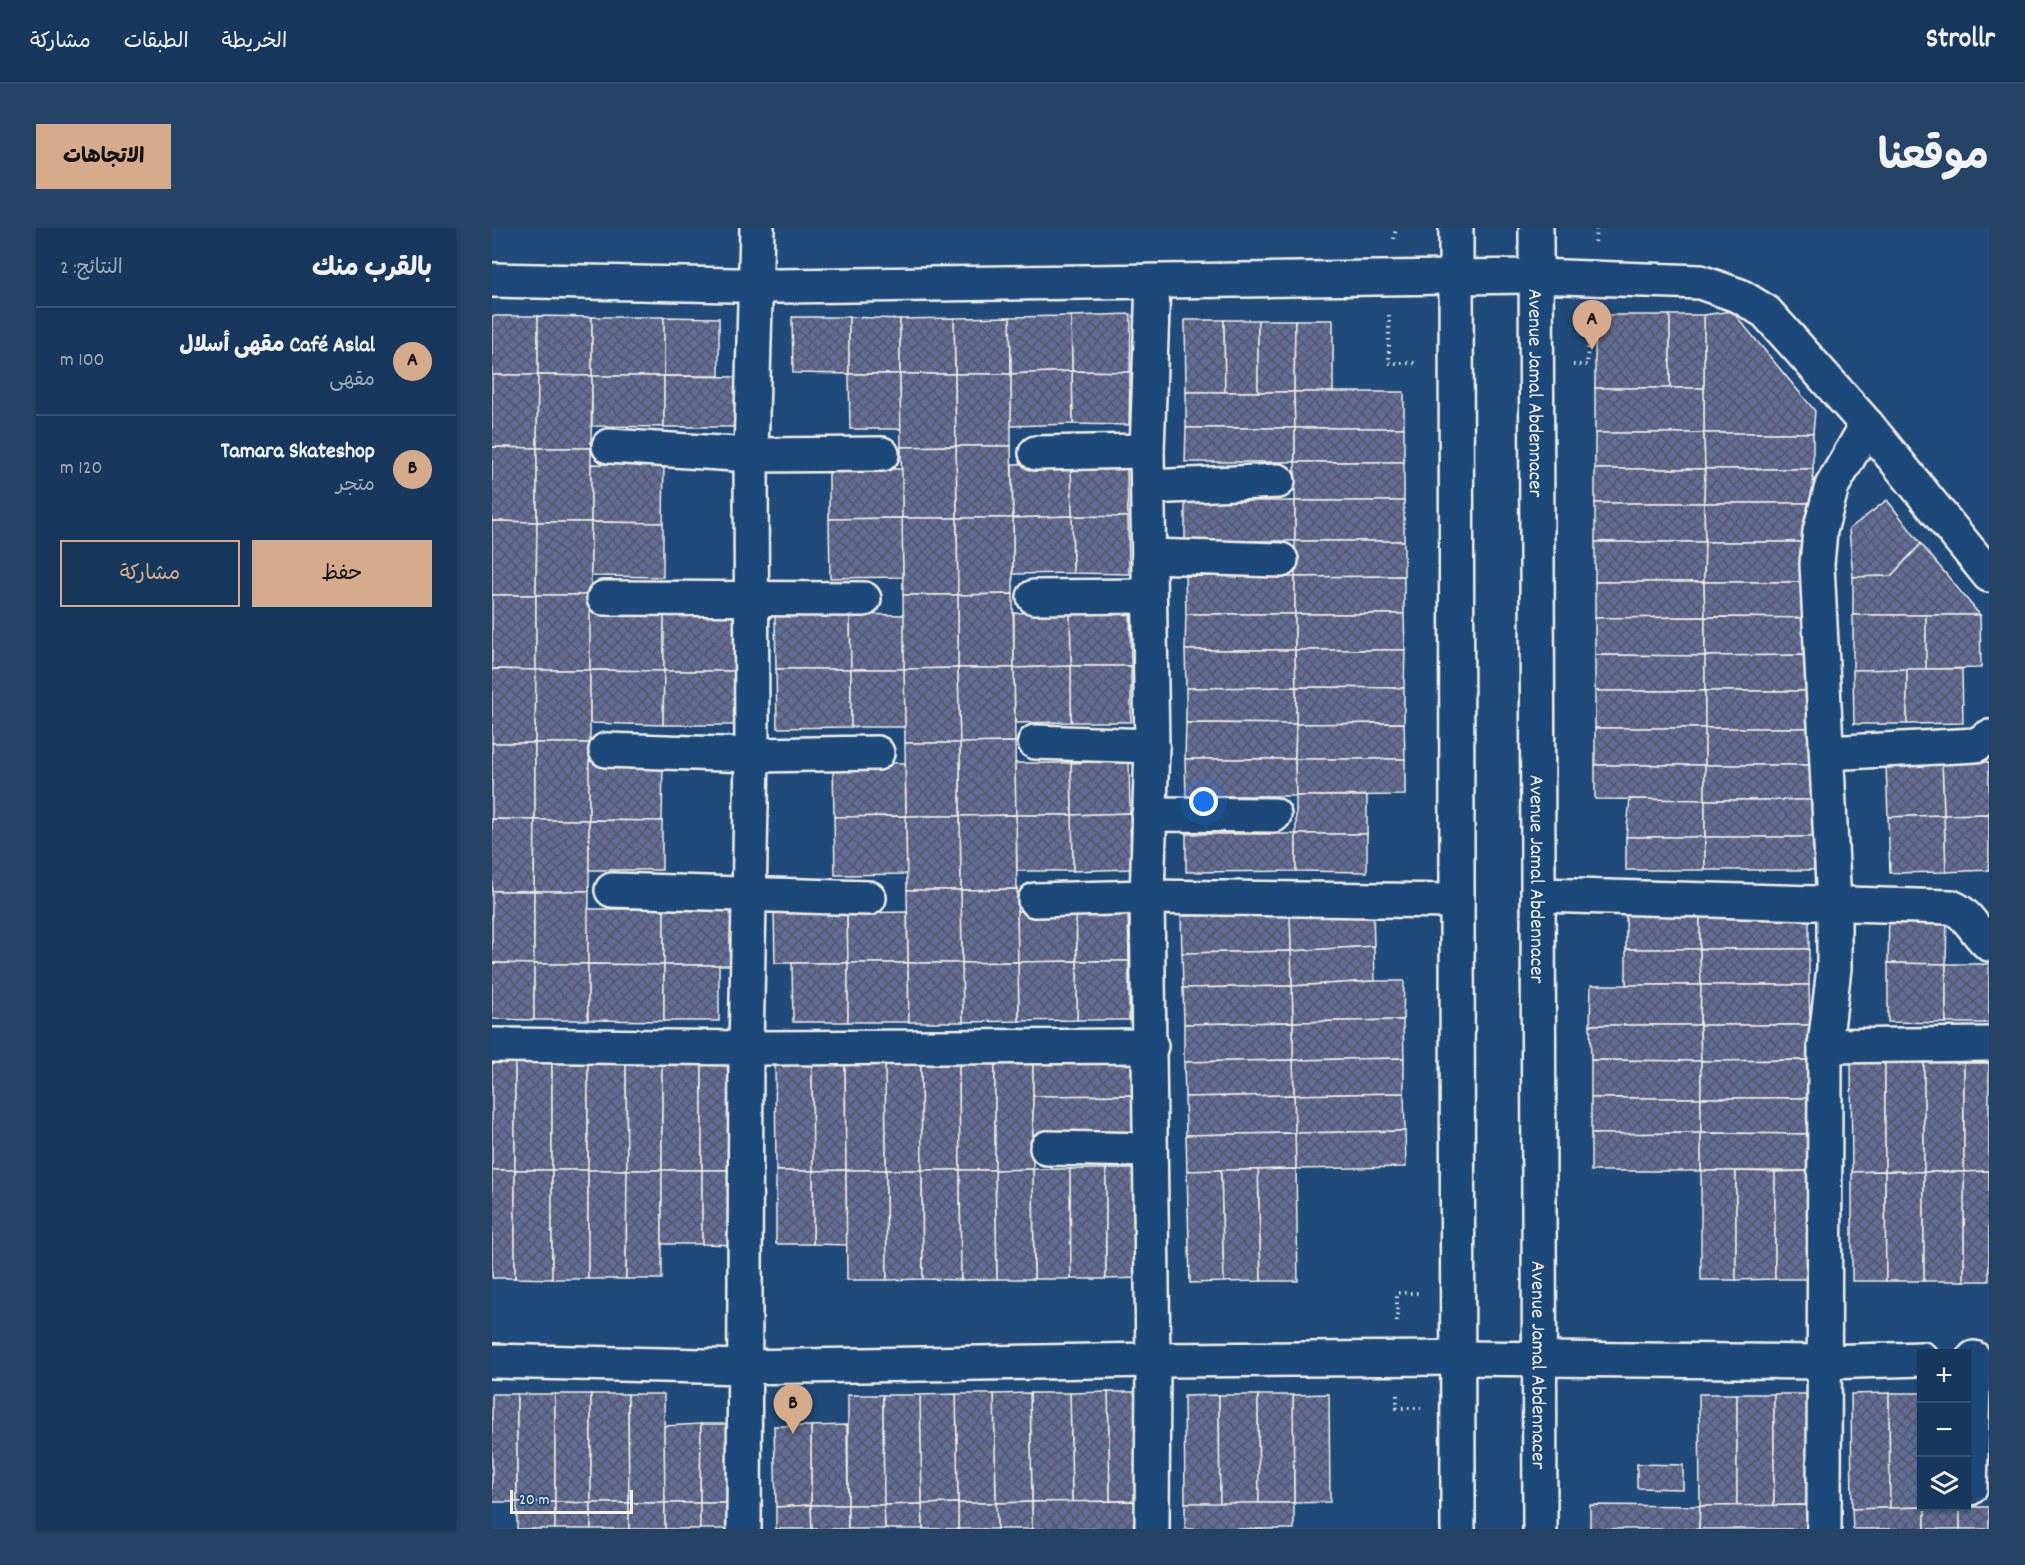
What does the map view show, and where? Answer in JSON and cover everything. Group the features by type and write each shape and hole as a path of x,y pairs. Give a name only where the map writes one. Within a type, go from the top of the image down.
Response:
{"street":[{"path":"756,228 768,286"},
{"path":"744,1529 746,1048 752,755 751,455 768,286 779,228"},
{"path":"1456,228 1458,278 1458,1529"},
{"name":"Avenue Jamal Abdennacer","path":"1536,228 1540,895 1540,1529"},
{"path":"492,280 768,286 1535,276 1700,282 1740,297 1766,312 1868,425 1989,575"},
{"path":"1152,1529 1151,1046 1147,897 1152,746 1147,451 1153,282"},
{"path":"1824,1529 1825,1046 1834,968 1834,905 1817,564 1820,531 1832,486 1868,425"},
{"path":"609,446 751,455 882,454"},
{"path":"1036,453 1147,451"},
{"path":"1149,487 1278,481"},
{"path":"1149,556 1281,560"},
{"path":"1034,597 1149,596"},
{"path":"604,598 864,599"},
{"path":"1827,753 1976,745 1989,737"},
{"path":"1035,742 1152,746"},
{"path":"606,750 752,755 876,753"},
{"path":"1149,814 1274,815"},
{"path":"612,890 869,898"},
{"path":"1540,895 1952,907 1966,916 1979,935 1989,944"},
{"path":"1035,900 1147,897 1457,901"},
{"path":"1825,1046 1989,1044"},
{"path":"492,1045 746,1048 1151,1046"},
{"path":"1047,1148 1150,1150"},
{"path":"492,1361 746,1367 1153,1360 1539,1358 1824,1362 1917,1359"},
{"path":"1971,1466 1976,1358"}],"building":[{"path":"1732,311 1815,411 1813,433 1704,433 1704,315"},
{"path":"1131,314 1130,372 1072,371 1071,316"},
{"path":"1595,315 1670,315 1670,388 1595,388"},
{"path":"1670,315 1704,315 1704,388 1670,388"},
{"path":"492,316 538,316 538,375 492,375"},
{"path":"538,316 592,317 592,376 538,375"},
{"path":"1071,316 1072,371 1011,374 1010,317"},
{"path":"592,317 664,317 664,376 592,376"},
{"path":"664,317 719,318 719,376 664,376"},
{"path":"792,317 849,317 849,374 793,373"},
{"path":"849,317 900,319 900,374 849,374"},
{"path":"1010,317 1011,374 955,374 954,318"},
{"path":"954,318 955,374 900,374 900,319"},
{"path":"1185,320 1224,320 1225,392 1186,392"},
{"path":"1224,320 1258,320 1258,392 1225,392"},
{"path":"1258,320 1295,320 1294,392 1258,392"},
{"path":"1295,320 1333,320 1333,392 1294,392"},
{"path":"1072,371 1130,372 1129,425 1073,424"},
{"path":"1072,371 1073,424 1011,426 1011,374"},
{"path":"849,374 900,374 901,429 850,429"},
{"path":"900,374 955,374 956,446 901,447"},
{"path":"955,374 1011,374 1011,446 956,446"},
{"path":"492,375 538,375 537,448 492,447"},
{"path":"538,375 592,376 591,448 537,448"},
{"path":"592,376 664,376 664,427 592,426"},
{"path":"664,376 738,377 738,427 664,427"},
{"path":"1595,388 1704,388 1704,433 1595,433"},
{"path":"1186,392 1294,392 1295,428 1186,428"},
{"path":"1294,392 1404,392 1404,428 1295,428"},
{"path":"1186,428 1295,428 1295,462 1185,462"},
{"path":"1295,428 1404,428 1404,462 1295,462"},
{"path":"1595,433 1704,433 1705,469 1595,469"},
{"path":"1704,433 1813,433 1813,469 1705,469"},
{"path":"956,446 1011,446 1013,518 957,518"},
{"path":"956,446 957,518 902,518 901,447"},
{"path":"492,447 537,448 537,522 492,521"},
{"path":"537,448 591,448 591,522 537,522"},
{"path":"1295,462 1404,462 1404,501 1295,501"},
{"path":"1071,463 1127,464 1128,517 1072,516"},
{"path":"1071,463 1072,516 1013,518 1012,464"},
{"path":"591,464 664,465 663,523 591,522"},
{"path":"829,469 902,469 902,518 829,519"},
{"path":"1595,469 1705,469 1704,503 1595,503"},
{"path":"1705,469 1813,469 1814,503 1704,503"},
{"path":"1887,500 1921,544 1891,576 1853,577 1849,529"},
{"path":"1185,501 1295,501 1295,541 1185,541"},
{"path":"1295,501 1404,501 1404,541 1295,541"},
{"path":"1595,503 1704,503 1705,542 1595,542"},
{"path":"1704,503 1814,503 1813,542 1705,542"},
{"path":"1072,516 1128,517 1129,574 1073,573"},
{"path":"1072,516 1073,573 1013,574 1013,518"},
{"path":"902,518 957,518 958,595 903,595"},
{"path":"902,518 903,577 830,578 829,519"},
{"path":"957,518 1013,518 1013,594 958,595"},
{"path":"492,521 537,522 536,595 492,595"},
{"path":"537,522 591,522 591,595 536,595"},
{"path":"591,522 663,523 663,577 591,576"},
{"path":"1295,541 1404,541 1404,576 1295,577"},
{"path":"1595,542 1705,542 1704,582 1595,582"},
{"path":"1705,542 1813,542 1814,582 1704,582"},
{"path":"1921,544 1980,615 1853,615 1853,577 1891,576"},
{"path":"1185,576 1295,577 1295,614 1186,614"},
{"path":"1404,576 1404,614 1295,614 1295,577"},
{"path":"1595,582 1704,582 1705,617 1595,618"},
{"path":"1704,582 1814,582 1814,618 1705,617"},
{"path":"1013,594 1014,668 958,668 958,595"},
{"path":"492,595 536,595 536,670 492,669"},
{"path":"536,595 591,595 590,670 536,670"},
{"path":"903,595 958,595 958,668 904,669"},
{"path":"590,612 664,612 664,671 590,670"},
{"path":"664,612 739,613 738,671 664,671"},
{"path":"1070,612 1130,612 1131,666 1071,666"},
{"path":"1070,612 1071,666 1014,668 1014,613"},
{"path":"850,614 851,669 776,669 775,616"},
{"path":"850,614 904,615 904,669 851,669"},
{"path":"1186,614 1295,614 1295,650 1185,650"},
{"path":"1295,614 1404,614 1405,650 1295,650"},
{"path":"1853,615 1926,615 1926,669 1853,670"},
{"path":"1926,615 1980,615 1981,668 1926,669"},
{"path":"1705,617 1705,656 1595,655 1595,618"},
{"path":"1705,617 1814,618 1814,655 1705,656"},
{"path":"1185,650 1295,650 1296,687 1186,688"},
{"path":"1295,650 1405,650 1404,688 1296,687"},
{"path":"1595,655 1705,656 1705,691 1595,691"},
{"path":"1814,655 1814,691 1705,691 1705,656"},
{"path":"1071,666 1131,666 1131,722 1071,722"},
{"path":"1071,666 1071,722 1015,723 1014,668"},
{"path":"958,668 960,743 905,743 904,669"},
{"path":"958,668 1014,668 1015,742 960,743"},
{"path":"492,669 536,670 535,743 492,743"},
{"path":"776,669 851,669 851,727 777,728"},
{"path":"851,669 904,669 905,727 851,727"},
{"path":"1907,669 1907,724 1854,724 1853,670"},
{"path":"1907,669 1962,669 1963,723 1907,724"},
{"path":"536,670 590,670 590,743 535,743"},
{"path":"590,670 664,671 663,725 590,723"},
{"path":"664,671 738,671 738,725 663,725"},
{"path":"1296,687 1404,688 1404,723 1296,724"},
{"path":"1296,687 1296,724 1186,723 1186,688"},
{"path":"1595,691 1705,691 1705,728 1595,728"},
{"path":"1705,691 1814,691 1814,728 1705,728"},
{"path":"1186,723 1296,724 1295,759 1185,759"},
{"path":"1404,723 1405,759 1295,759 1296,724"},
{"path":"1595,728 1705,728 1705,765 1595,765"},
{"path":"1705,728 1814,728 1814,765 1705,765"},
{"path":"1015,742 1016,815 960,816 960,743"},
{"path":"492,743 535,743 535,820 492,819"},
{"path":"535,743 590,743 589,820 535,820"},
{"path":"905,743 960,743 960,816 906,816"},
{"path":"1185,759 1295,759 1296,796 1186,796"},
{"path":"1295,759 1405,759 1405,795 1296,796"},
{"path":"1129,760 1130,813 1072,815 1071,763"},
{"path":"589,761 663,762 662,821 589,820"},
{"path":"1989,762 1989,814 1944,815 1942,763"},
{"path":"833,763 905,763 906,816 834,817"},
{"path":"1015,763 1071,763 1072,815 1016,815"},
{"path":"1942,763 1944,815 1888,817 1886,766"},
{"path":"1595,765 1705,765 1705,800 1595,799"},
{"path":"1705,765 1814,765 1814,800 1705,800"},
{"path":"1296,796 1367,796 1367,834 1296,834"},
{"path":"1630,799 1705,800 1705,837 1626,837"},
{"path":"1705,800 1814,800 1814,837 1705,837"},
{"path":"1130,813 1131,869 1073,871 1072,815"},
{"path":"1989,814 1989,870 1946,872 1944,815"},
{"path":"1016,815 1072,815 1073,871 1017,871"},
{"path":"1016,815 1017,889 961,890 960,816"},
{"path":"1944,815 1946,872 1890,873 1888,817"},
{"path":"906,816 907,874 835,875 834,817"},
{"path":"906,816 960,816 961,890 907,890"},
{"path":"492,819 535,820 534,891 492,891"},
{"path":"535,820 589,820 589,891 534,891"},
{"path":"589,820 662,821 662,870 589,870"},
{"path":"1186,834 1296,834 1296,871 1186,872"},
{"path":"1296,834 1367,834 1367,872 1296,871"},
{"path":"1626,837 1705,837 1705,870 1626,870"},
{"path":"1705,837 1814,837 1815,870 1705,870"},
{"path":"1017,889 1018,962 962,963 961,890"},
{"path":"907,890 961,890 962,963 908,963"},
{"path":"492,891 534,891 534,964 492,963"},
{"path":"534,891 589,891 588,964 534,964"},
{"path":"588,909 664,909 664,965 588,964"},
{"path":"664,909 737,910 737,965 664,965"},
{"path":"1128,910 1129,961 1077,961 1076,911"},
{"path":"1373,910 1374,946 1291,951 1290,914"},
{"path":"1017,911 1076,911 1077,961 1018,962"},
{"path":"1889,911 1947,912 1946,964 1888,963"},
{"path":"774,912 847,913 848,963 775,963"},
{"path":"907,912 908,963 848,963 847,913"},
{"path":"1626,913 1700,913 1700,949 1626,949"},
{"path":"1700,913 1809,913 1809,949 1700,949"},
{"path":"1290,914 1291,951 1182,953 1181,916"},
{"path":"1374,946 1375,981 1292,986 1291,951"},
{"path":"1626,949 1700,949 1701,985 1626,985"},
{"path":"1700,949 1809,949 1809,985 1701,985"},
{"path":"1291,951 1292,986 1183,988 1182,953"},
{"path":"1077,961 1129,961 1129,1020 1077,1020"},
{"path":"1077,961 1077,1020 1019,1021 1018,962"},
{"path":"1018,962 1019,1021 963,1022 962,963"},
{"path":"492,963 534,964 534,1020 492,1019"},
{"path":"792,963 848,963 848,1022 793,1022"},
{"path":"848,963 908,963 909,1022 848,1022"},
{"path":"908,963 962,963 963,1022 909,1022"},
{"path":"1888,963 1946,964 1946,1023 1888,1022"},
{"path":"534,964 588,964 588,1020 534,1020"},
{"path":"588,964 664,965 664,1021 588,1020"},
{"path":"1946,964 1989,964 1989,1023 1946,1023"},
{"path":"664,965 719,965 719,1021 664,1021"},
{"path":"1404,981 1403,1020 1293,1022 1292,986"},
{"path":"1591,985 1701,985 1700,1025 1590,1025"},
{"path":"1701,985 1809,985 1810,1025 1700,1025"},
{"path":"1292,986 1293,1022 1184,1024 1183,988"},
{"path":"1403,1020 1404,1058 1293,1060 1293,1022"},
{"path":"1293,1022 1293,1060 1184,1062 1184,1024"},
{"path":"1590,1025 1700,1025 1701,1061 1591,1060"},
{"path":"1700,1025 1810,1025 1809,1060 1701,1061"},
{"path":"1404,1058 1404,1093 1294,1095 1293,1060"},
{"path":"492,1060 515,1060 515,1170 492,1170"},
{"path":"515,1060 552,1061 552,1170 515,1170"},
{"path":"1293,1060 1294,1095 1185,1097 1184,1062"},
{"path":"1591,1060 1701,1061 1701,1098 1591,1098"},
{"path":"1809,1060 1810,1098 1701,1098 1701,1061"},
{"path":"552,1061 588,1061 588,1170 552,1170"},
{"path":"588,1061 626,1061 627,1170 588,1170"},
{"path":"626,1061 662,1061 662,1170 627,1170"},
{"path":"662,1061 702,1061 702,1170 662,1170"},
{"path":"702,1061 737,1061 736,1170 702,1170"},
{"path":"921,1061 922,1170 886,1170 885,1062"},
{"path":"921,1061 959,1061 960,1170 922,1170"},
{"path":"959,1061 995,1061 995,1170 960,1170"},
{"path":"995,1061 1033,1061 1033,1169 995,1170"},
{"path":"1033,1061 1142,1061 1141,1095 1033,1096"},
{"path":"775,1062 812,1062 813,1171 776,1171"},
{"path":"812,1062 845,1062 846,1170 813,1171"},
{"path":"845,1062 885,1062 886,1170 846,1170"},
{"path":"1851,1062 1885,1063 1885,1171 1852,1172"},
{"path":"1924,1062 1924,1172 1885,1171 1885,1063"},
{"path":"1924,1062 1964,1063 1964,1172 1924,1172"},
{"path":"1964,1063 1989,1063 1989,1171 1964,1172"},
{"path":"1404,1093 1405,1131 1295,1133 1294,1095"},
{"path":"1141,1095 1142,1134 1033,1135 1033,1096"},
{"path":"1294,1095 1295,1133 1186,1135 1185,1097"},
{"path":"1591,1098 1701,1098 1701,1133 1591,1134"},
{"path":"1701,1098 1810,1098 1810,1134 1701,1133"},
{"path":"1405,1131 1406,1167 1296,1169 1295,1133"},
{"path":"1295,1133 1296,1169 1187,1171 1186,1135"},
{"path":"1701,1133 1810,1134 1810,1171 1701,1171"},
{"path":"1701,1133 1701,1171 1591,1171 1591,1134"},
{"path":"1033,1169 1070,1169 1071,1279 1034,1279"},
{"path":"1033,1169 1034,1279 997,1279 995,1170"},
{"path":"1070,1169 1106,1169 1106,1279 1071,1279"},
{"path":"1106,1169 1142,1169 1143,1278 1106,1279"},
{"path":"1296,1169 1298,1281 1261,1281 1258,1170"},
{"path":"492,1170 515,1170 515,1278 492,1278"},
{"path":"515,1170 552,1170 552,1279 515,1278"},
{"path":"552,1170 588,1170 588,1279 552,1279"},
{"path":"588,1170 627,1170 626,1279 588,1279"},
{"path":"627,1170 662,1170 662,1279 626,1279"},
{"path":"662,1170 702,1170 702,1244 662,1244"},
{"path":"702,1170 736,1170 736,1245 702,1244"},
{"path":"846,1170 847,1245 813,1244 813,1171"},
{"path":"846,1170 886,1170 887,1280 847,1280"},
{"path":"886,1170 922,1170 923,1279 887,1280"},
{"path":"922,1170 960,1170 961,1280 923,1279"},
{"path":"960,1170 995,1170 997,1279 961,1280"},
{"path":"1221,1170 1224,1282 1190,1283 1187,1171"},
{"path":"1221,1170 1258,1170 1261,1281 1224,1282"},
{"path":"776,1171 813,1171 813,1244 776,1244"},
{"path":"1701,1171 1736,1171 1736,1280 1701,1280"},
{"path":"1736,1171 1775,1172 1775,1279 1736,1280"},
{"path":"1810,1171 1810,1279 1775,1279 1775,1172"},
{"path":"1885,1171 1886,1281 1852,1281 1852,1172"},
{"path":"1885,1171 1924,1172 1924,1281 1886,1281"},
{"path":"1989,1171 1989,1281 1964,1281 1964,1172"},
{"path":"1924,1172 1964,1172 1964,1281 1924,1281"},
{"path":"1108,1392 1142,1392 1144,1501 1110,1501"},
{"path":"1108,1392 1110,1501 1072,1502 1070,1393"},
{"path":"1030,1393 1070,1393 1072,1502 1032,1502"},
{"path":"1030,1393 1032,1502 996,1503 994,1394"},
{"path":"1889,1393 1890,1508 1852,1509 1851,1394"},
{"path":"1889,1393 1917,1393 1917,1507 1890,1508"},
{"path":"492,1394 517,1394 517,1502 492,1502"},
{"path":"517,1394 555,1394 555,1502 517,1502"},
{"path":"555,1394 591,1394 591,1503 555,1502"},
{"path":"591,1394 628,1394 629,1503 591,1503"},
{"path":"628,1394 664,1394 665,1503 629,1503"},
{"path":"956,1394 994,1394 996,1503 958,1503"},
{"path":"956,1394 958,1503 922,1504 920,1395"},
{"path":"1329,1394 1330,1502 1294,1503 1293,1395"},
{"path":"1699,1394 1737,1394 1737,1506 1700,1506"},
{"path":"1737,1394 1774,1394 1774,1506 1737,1506"},
{"path":"1774,1394 1808,1394 1808,1505 1774,1506"},
{"path":"848,1395 883,1395 884,1505 848,1505"},
{"path":"883,1395 920,1395 922,1504 884,1505"},
{"path":"1219,1395 1220,1504 1185,1503 1184,1396"},
{"path":"1219,1395 1258,1395 1259,1503 1220,1504"},
{"path":"1258,1395 1293,1395 1294,1503 1259,1503"},
{"path":"701,1424 700,1503 665,1503 664,1426"},
{"path":"701,1424 738,1424 737,1503 700,1503"},
{"path":"847,1425 848,1505 811,1505 811,1426"},
{"path":"774,1426 811,1426 811,1505 776,1507"},
{"path":"1637,1464 1683,1465 1683,1489 1637,1488"},
{"path":"1144,1501 1144,1529 1032,1529 1032,1502"},
{"path":"517,1502 555,1502 555,1529 517,1529"},
{"path":"555,1502 591,1503 591,1529 555,1529"},
{"path":"1032,1502 1032,1529 997,1529 996,1503"},
{"path":"591,1503 629,1503 629,1529 591,1529"},
{"path":"629,1503 665,1503 665,1529 629,1529"},
{"path":"665,1503 700,1503 700,1529 665,1529"},
{"path":"700,1503 737,1503 737,1529 700,1529"},
{"path":"958,1503 996,1503 997,1529 958,1529"},
{"path":"958,1503 958,1529 923,1529 922,1504"},
{"path":"1185,1503 1294,1503 1294,1529 1185,1529"},
{"path":"922,1504 923,1529 885,1529 884,1505"},
{"path":"811,1505 812,1529 776,1529 776,1507"},
{"path":"811,1505 848,1505 848,1529 812,1529"},
{"path":"848,1505 884,1505 885,1529 848,1529"},
{"path":"1590,1505 1700,1506 1699,1529 1590,1529"},
{"path":"1808,1505 1809,1529 1699,1529 1700,1506"},
{"path":"1917,1507 1917,1511 1925,1511 1925,1529 1853,1529 1852,1509"},
{"path":"1971,1507 1989,1507 1989,1529 1960,1529 1960,1511 1971,1511"},
{"path":"1925,1511 1960,1511 1960,1529 1925,1529"}],"place":[{"name":"Café Aslal مقهى أسلال","path":"1592,350"},
{"name":"Tamara Skateshop","path":"793,1434"}]}
